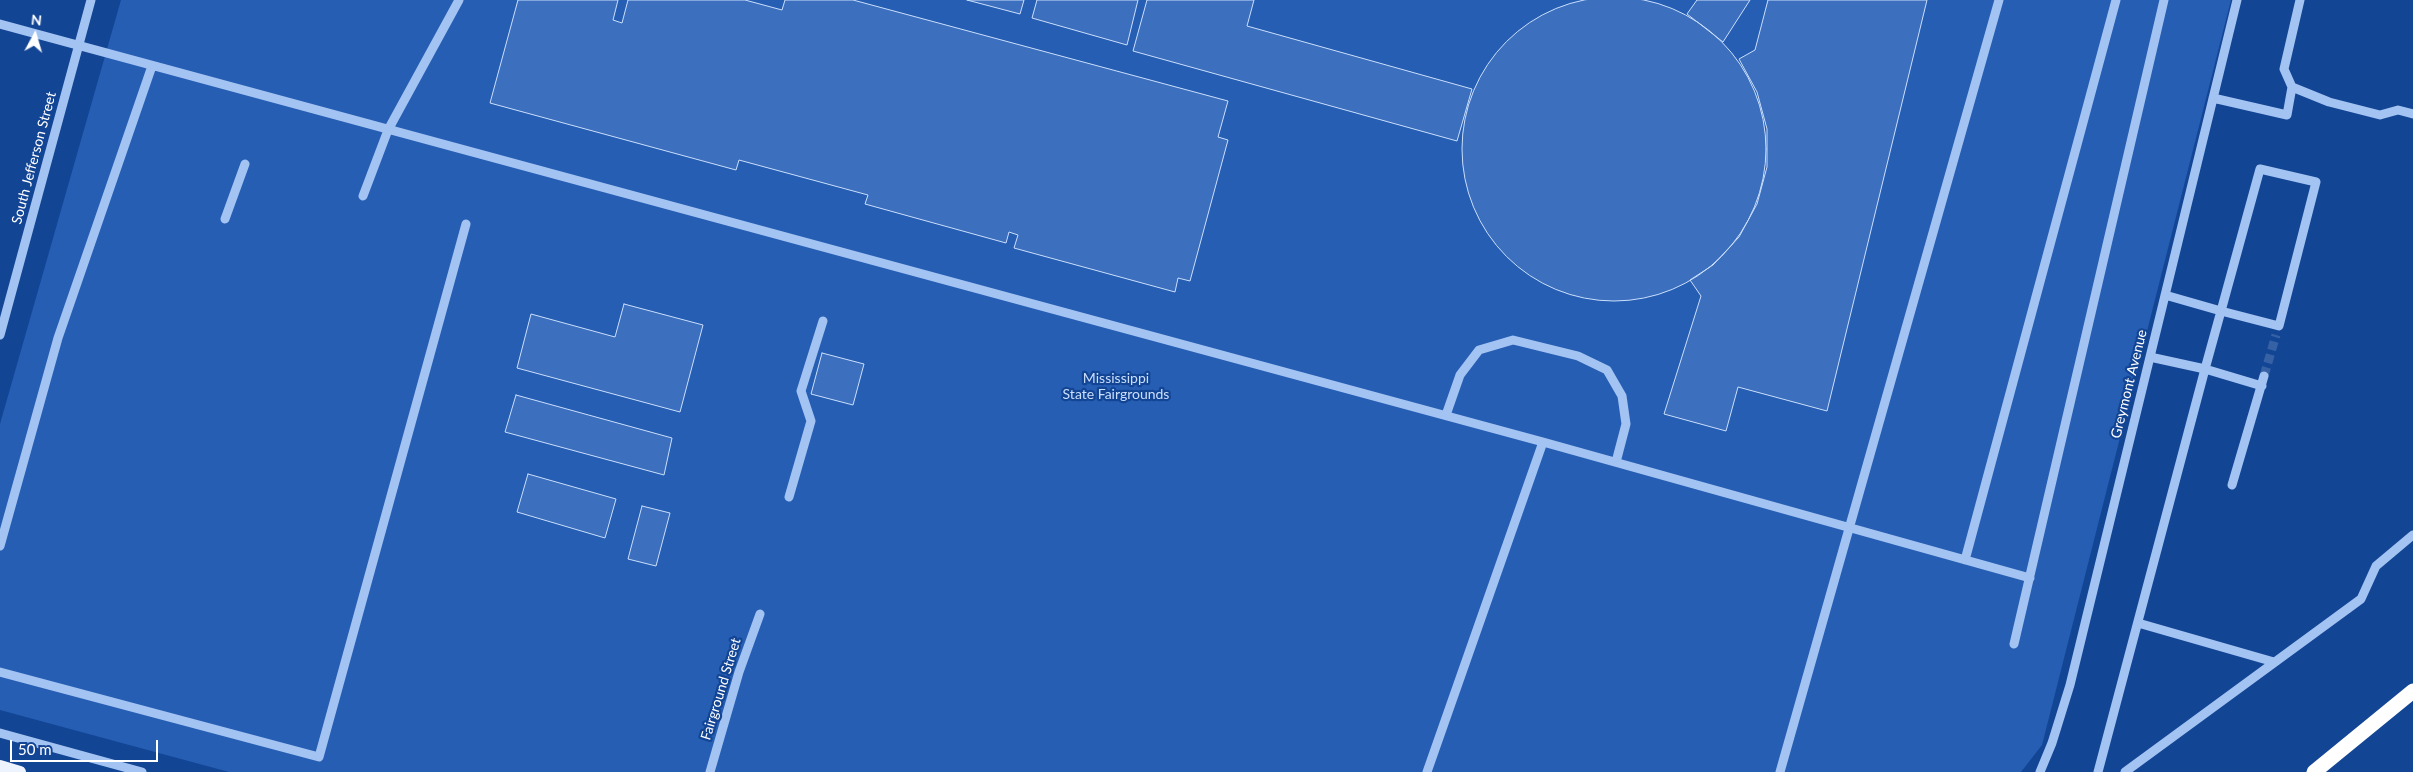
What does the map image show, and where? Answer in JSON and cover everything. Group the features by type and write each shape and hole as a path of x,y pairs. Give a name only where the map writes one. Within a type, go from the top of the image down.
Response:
{"highway":[{"path":"2314,772 2413,691"}],"main road":[{"path":"0,766 20,772"}],"street":[{"name":"South Jefferson Street","path":"0,335 91,0"},
{"path":"364,196 388,130 459,0"},
{"path":"1780,772 1999,0"},
{"path":"1965,560 2116,0"},
{"path":"2014,644 2164,0"},
{"name":"Greymont Avenue","path":"2040,772 2052,743 2070,686 2237,0"},
{"path":"2213,98 2286,115 2292,87 2284,69 2300,0"},
{"path":"0,24 1446,415 2030,578"},
{"path":"0,546 58,338 152,66"},
{"path":"2292,87 2329,102 2380,115 2398,110 2413,114"},
{"path":"225,219 245,164"},
{"path":"2098,772 2260,169 2316,182 2276,335"},
{"path":"0,672 319,756 466,224"},
{"path":"2165,295 2279,326"},
{"path":"790,497 811,421 801,391 823,321"},
{"path":"1446,415 1460,375 1479,350 1514,340 1578,356 1607,370 1622,396 1626,424 1616,462"},
{"path":"2150,357 2205,369 2262,386"},
{"path":"2232,485 2264,376"},
{"path":"1427,772 1543,442"},
{"path":"2125,772 2360,599 2376,566 2413,535"},
{"name":"Fairground Street","path":"710,772 739,672 760,614"},
{"path":"2138,623 2274,662"},
{"path":"0,733 142,772"}],"green space":[{"name":"Mississippi State Fairgrounds","path":"121,0 2231,0 2042,745 2021,772 229,772 0,710 0,424"}],"building":[{"path":"1599,-3 1629,-3 1658,3 1686,15 1711,31 1732,52 1748,77 1760,105 1766,134 1766,164 1755,207 1741,234 1722,257 1699,276 1672,290 1629,301 1599,301 1570,295 1542,283 1517,267 1496,246 1480,221 1468,193 1462,164 1462,134 1468,105 1480,77 1496,52 1517,31 1542,15 1570,3"},
{"path":"518,0 618,0 613,20 622,23 628,0 745,0 782,10 785,0 853,0 1228,101 1218,137 1228,140 1190,281 1178,278 1175,292 1014,248 1018,235 1009,232 1006,243 865,204 868,195 739,160 736,170 490,103"},
{"path":"967,0 1024,0 1020,14"},
{"path":"1037,0 1138,0 1127,45 1032,18"},
{"path":"1147,0 1254,0 1247,26 1472,89 1457,141 1133,51"},
{"path":"1697,0 1750,0 1723,42 1687,14"},
{"path":"1768,0 1927,0 1827,411 1738,387 1726,431 1664,414 1701,296 1690,280 1713,265 1739,237 1757,204 1767,167 1767,129 1757,92 1739,59 1755,50"},
{"path":"624,304 703,325 680,412 517,368 531,314 615,337"},
{"path":"822,353 864,364 853,405 811,394"},
{"path":"516,395 672,438 664,475 505,432"},
{"path":"528,474 616,499 605,538 517,512"},
{"path":"642,506 670,513 656,566 628,559"}],"tunnel":[{"path":"2264,376 2276,335"}]}
